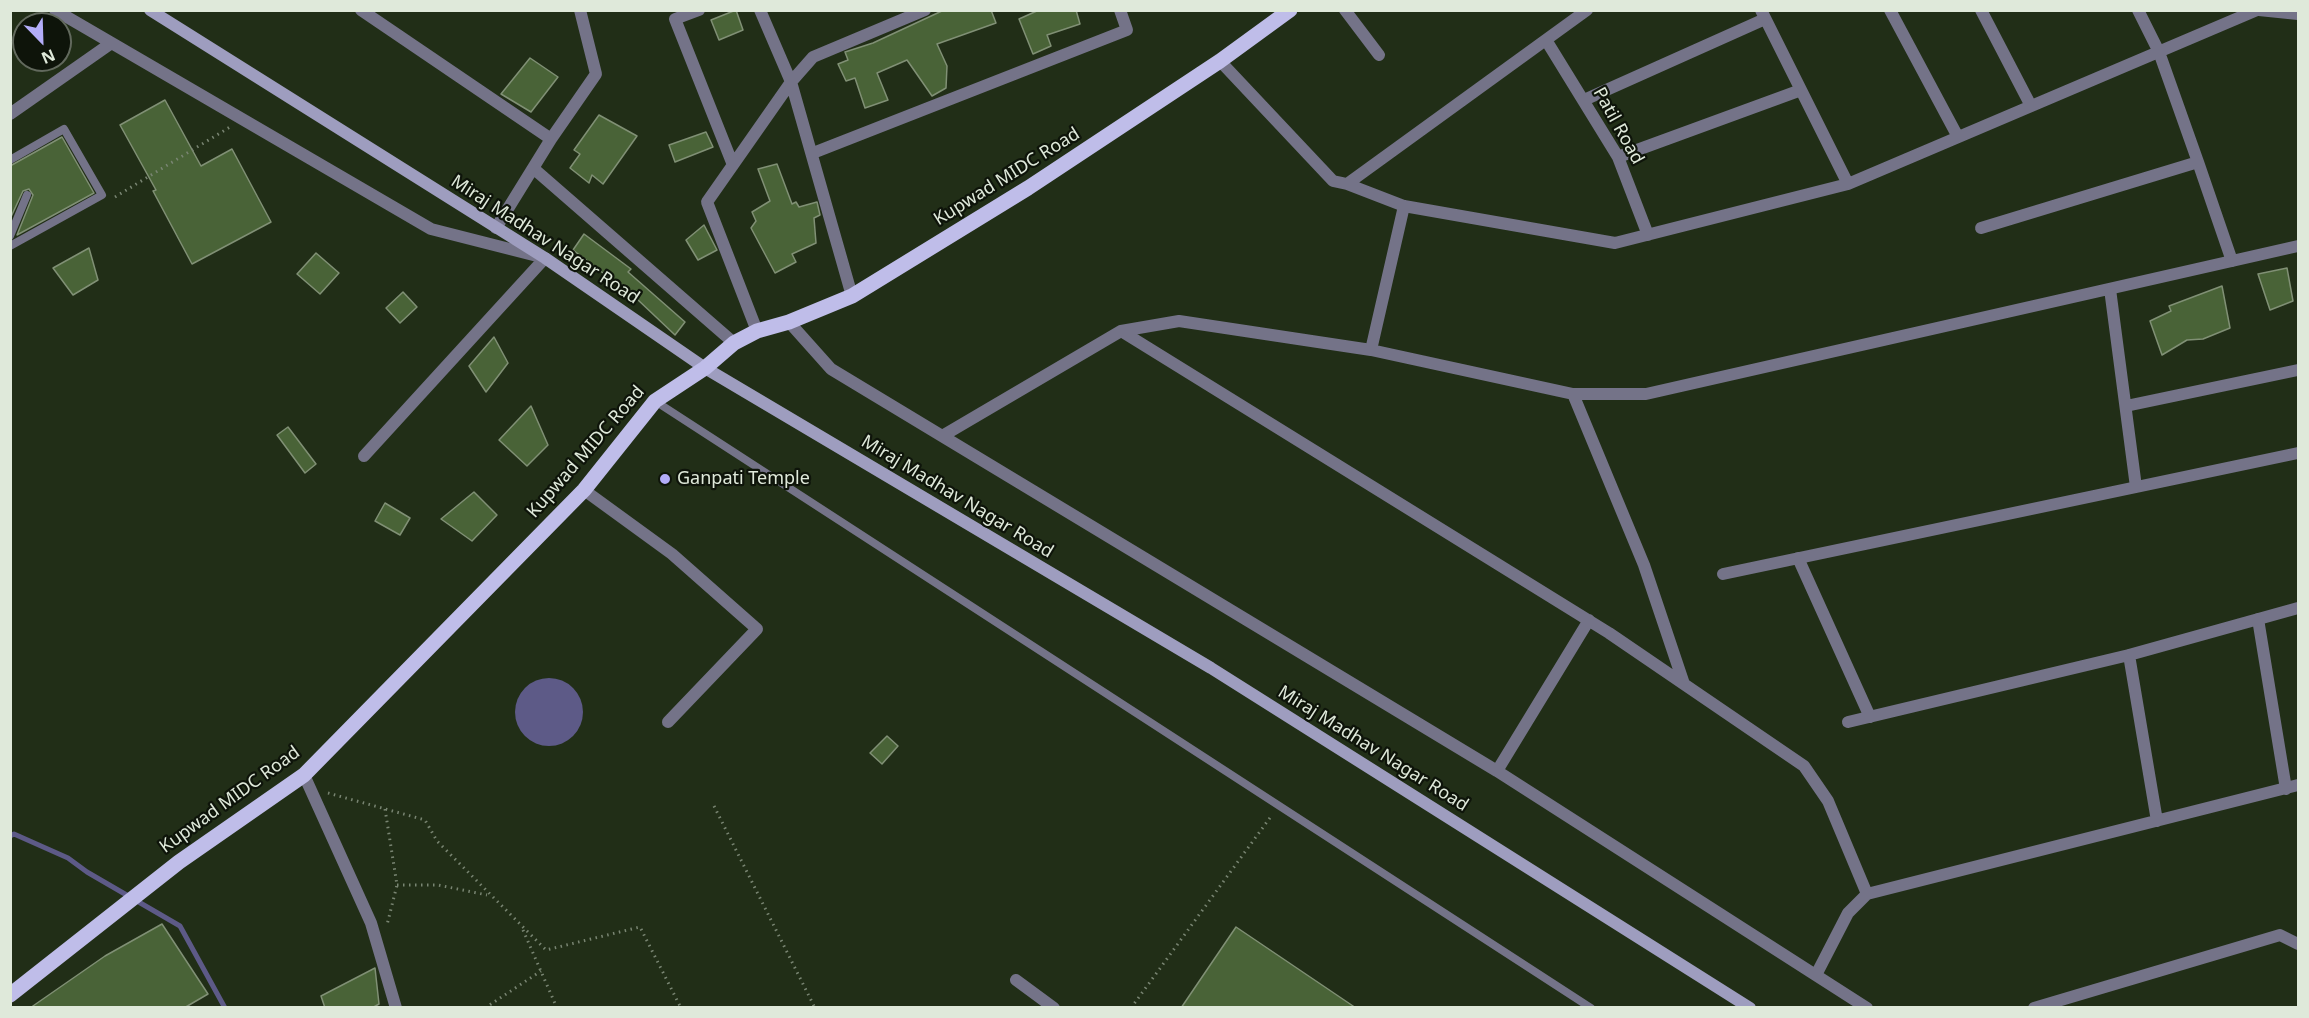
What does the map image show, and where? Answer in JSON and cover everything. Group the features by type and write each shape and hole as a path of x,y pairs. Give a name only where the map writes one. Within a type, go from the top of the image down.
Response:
{"main road":[{"name":"Kupwad MIDC Road","path":"10,995 179,862 306,781 584,490 655,401 705,368 734,343 757,331 789,322 852,296 1028,188 1220,61 1290,10"}],"street":[{"path":"55,10 431,229 545,258 364,456"},
{"name":"Miraj Madhav Nagar Road","path":"150,10 545,258 705,368 1211,668 1750,1008"},
{"path":"361,10 551,139"},
{"path":"496,228 551,139 597,74 580,10"},
{"path":"699,10 675,19 733,165"},
{"path":"760,10 790,82 813,153 852,296"},
{"path":"757,331 707,202 790,82 813,57 925,10"},
{"path":"813,153 1127,30 1120,10"},
{"path":"1345,10 1379,55"},
{"path":"1347,184 1587,10"},
{"path":"1890,10 1958,137"},
{"path":"1981,10 2031,106"},
{"path":"2138,10 2159,52 2232,261"},
{"path":"1220,61 1333,181 1347,184 1404,206 1615,243 1848,184 2258,10 2298,14"},
{"path":"1584,100 1763,15 1848,184"},
{"name":"Patil Road","path":"1546,40 1618,157 1647,235"},
{"path":"10,114 110,44"},
{"path":"1618,157 1801,90"},
{"path":"1981,228 2198,162"},
{"path":"533,168 734,343"},
{"path":"1371,350 1404,206"},
{"path":"944,435 1121,331 1179,321 1371,350 1572,394 1646,394 2298,246"},
{"path":"2110,289 2136,487"},
{"path":"789,322 831,369 944,435 1497,771 1867,1008"},
{"path":"1121,331 1589,620 1804,766 1828,801 1867,894"},
{"path":"2126,406 2298,370"},
{"path":"1572,394 1644,565 1684,684"},
{"path":"1723,574 2298,453"},
{"path":"584,490 672,554 757,629 668,722"},
{"path":"1798,558 1870,717"},
{"path":"1848,722 2128,655 2298,608"},
{"path":"2259,619 2286,789"},
{"path":"1497,771 1589,620"},
{"path":"2128,655 2157,821"},
{"path":"306,781 374,934 396,1008"},
{"path":"1816,975 1848,913 1867,894 2298,785"},
{"path":"2034,1008 2280,935 2298,944"},
{"path":"1016,980 1054,1008"}],"lane":[{"path":"10,160 64,129 102,195 10,246"},
{"path":"10,236 27,195"},
{"path":"655,401 1591,1008"}],"path":[{"path":"111,199 241,120"},
{"path":"306,781 385,810 426,820 437,841 546,950 640,927 681,1008"},
{"path":"714,806 815,1008"},
{"path":"1131,1008 1279,806"},
{"path":"374,934 388,924 397,885 385,810"},
{"path":"397,885 438,885 489,895"},
{"path":"522,927 557,1008"},
{"path":"485,1008 541,971"}],"shaded area":[{"path":"542,678 556,678 568,683 578,693 583,712 578,731 568,741 556,746 542,746 530,741 520,731 515,719 515,705 520,693 530,683"}],"building":[{"path":"736,10 743,30 719,40 711,20"},
{"path":"944,10 991,10 996,23 937,44 947,66 946,88 932,96 907,60 877,73 888,100 865,108 855,78 846,81 838,64 848,60 845,52 873,43"},
{"path":"1039,10 1076,10 1080,24 1047,35 1051,46 1033,54 1019,19"},
{"path":"530,58 558,77 531,112 501,94"},
{"path":"165,100 201,166 232,149 271,222 192,264 153,191 156,190 120,125"},
{"path":"599,115 637,136 603,184 592,175 589,183 570,168 580,154 574,150"},
{"path":"706,132 713,147 675,162 669,145"},
{"path":"62,137 94,193 17,235 33,195 29,189 23,191 10,219 10,166"},
{"path":"777,164 792,204 796,202 799,207 817,202 820,215 814,218 816,243 792,254 796,262 775,273 751,228 756,221 752,212 770,201 758,169"},
{"path":"704,225 717,250 698,260 686,240"},
{"path":"584,234 631,269 628,272 685,322 675,335 618,281 616,283 573,250"},
{"path":"89,248 98,280 73,295 53,268"},
{"path":"316,253 339,273 320,294 297,274"},
{"path":"2287,268 2293,301 2270,310 2258,274"},
{"path":"2222,286 2230,328 2203,339 2187,340 2162,355 2150,321 2171,311 2169,306"},
{"path":"403,292 417,307 400,323 386,308"},
{"path":"494,337 508,363 486,392 469,366"},
{"path":"531,406 548,445 527,466 499,440"},
{"path":"288,427 316,464 305,473 277,435"},
{"path":"474,492 497,515 472,541 441,519"},
{"path":"385,503 410,518 400,535 375,521"},
{"path":"887,736 898,746 882,764 870,753"},
{"path":"162,924 208,994 184,1008 30,1008 105,956"},
{"path":"1236,927 1356,1008 1181,1008"},
{"path":"375,968 379,1004 372,1008 325,1008 321,996"}],"waterway":[{"path":"10,836 14,834 68,858 87,872 180,926 225,1008"}],"place":[{"name":"Ganpati Temple","path":"665,479"}]}
